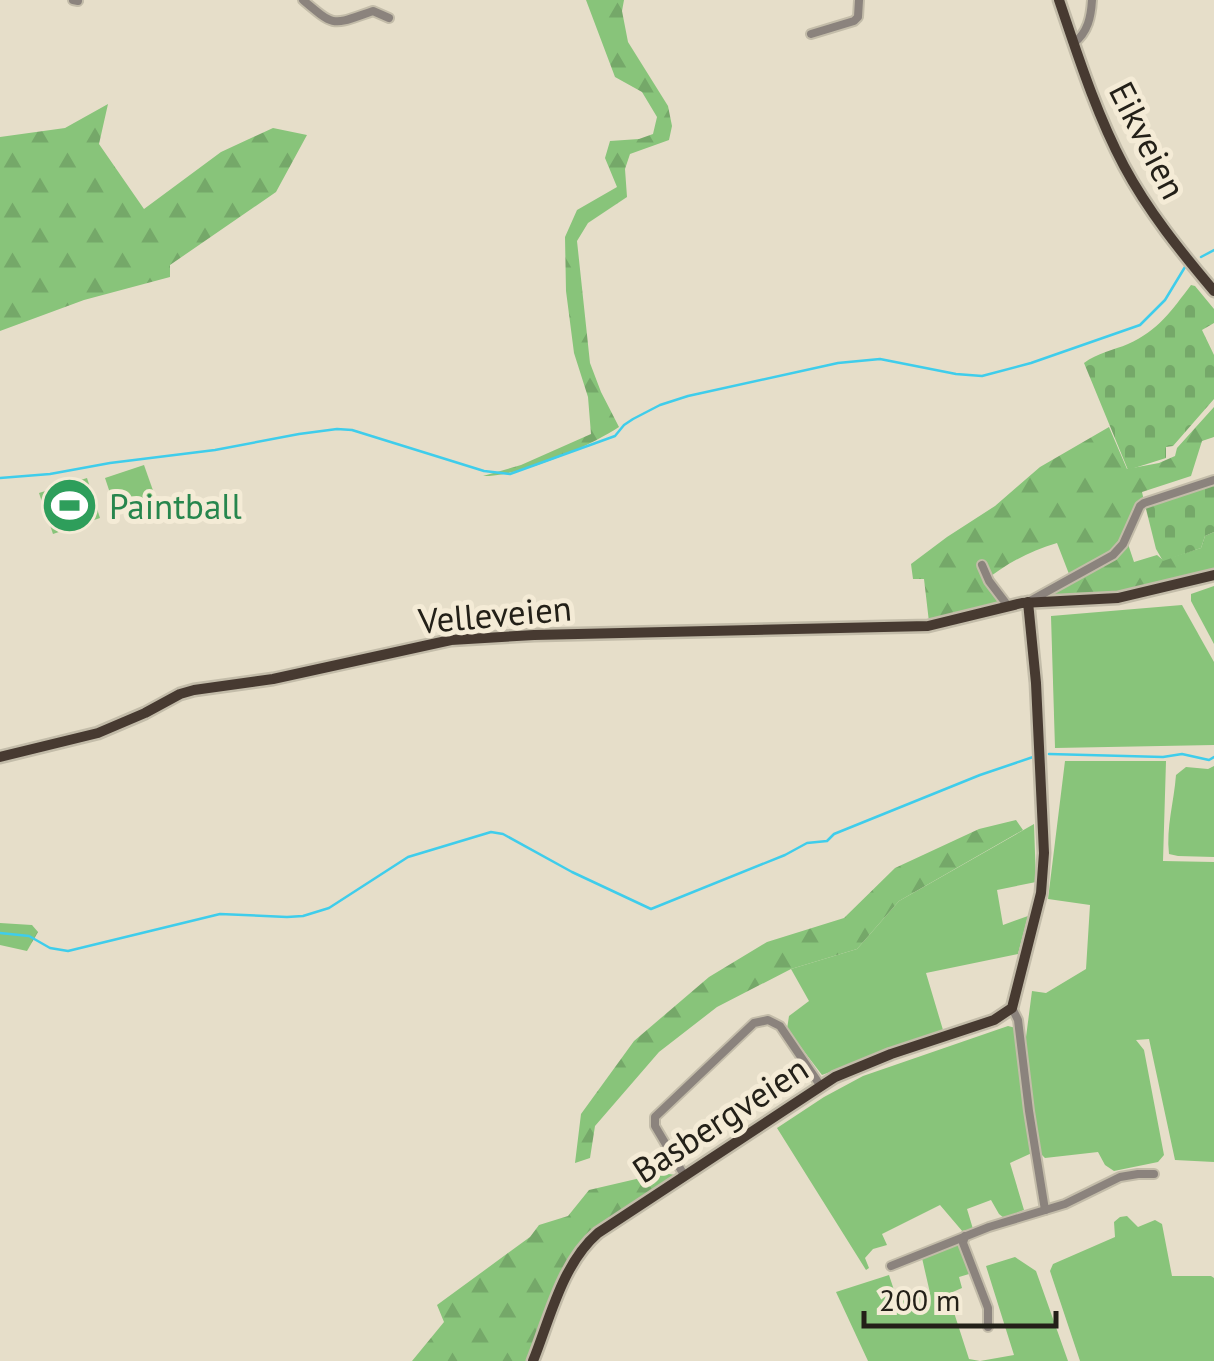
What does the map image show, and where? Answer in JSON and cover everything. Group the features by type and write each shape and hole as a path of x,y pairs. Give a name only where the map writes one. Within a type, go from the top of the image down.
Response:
{"main road":[{"name":"Eikveien","path":"1058,0 1104,123 1132,180 1214,291"},
{"name":"Velleveien","path":"0,757 98,733 194,690 273,678 451,640 928,626 1028,602 1118,598 1214,575"},
{"path":"1012,1008 1041,893 1044,853 1028,602"},
{"name":"Basbergveien","path":"533,1361 571,1268 598,1233 820,1085 865,1063 994,1020 1012,1008"}],"street":[{"path":"303,0 330,22 373,11 389,18"},
{"path":"811,34 854,21 859,0"},
{"path":"1074,43 1082,37 1092,0"},
{"path":"1068,26 1088,22"},
{"name":"Velleveien","path":"1028,602 1117,552 1141,504 1214,480"},
{"path":"982,565 1008,606"},
{"path":"1012,1008 1018,1020 1045,1210"},
{"path":"684,1175 655,1126 655,1117 754,1022 768,1020 780,1026 820,1085"},
{"path":"891,1266 965,1236 1065,1204 1120,1177 1154,1174"},
{"path":"965,1236 963,1243 988,1308 988,1327"}],"green space":[{"path":"586,0 624,0 622,11 628,42 668,106 672,126 669,140 630,154 625,169 627,197 588,223 577,241 590,363 619,427 553,459 483,476 521,465 591,434 588,397 574,353 566,291 565,237 577,210 617,187 605,158 610,141 653,134 657,117 642,92 615,77"},
{"path":"108,104 99,144 144,209 221,152 273,128 307,135 276,192 170,265 170,277 84,300 0,331 0,137 65,128"},
{"path":"1191,285 1214,309 1214,323 1202,330 1214,355 1214,399 1173,446 1166,447 1166,458 1128,470 1084,363 1148,333"},
{"path":"1214,407 1214,437 1202,441 1191,476 1142,492 1145,505 1127,541 1134,562 1157,555 1163,560 1201,548 1205,536 1214,532 1214,571 1100,595 1053,596 1050,591 1069,574 1057,543 1018,559 983,582 1000,601 929,622 924,579 913,579 911,564 995,506 1040,467 1109,427 1127,469 1159,463 1175,456 1177,448"},
{"name":"Paintball","path":"144,465 156,499 116,511 105,478"},
{"name":"Paintball","path":"87,478 100,518 53,534 39,493"},
{"path":"1214,483 1214,532 1205,536 1201,548 1163,561 1145,505"},
{"path":"1214,586 1214,644 1191,594"},
{"path":"1182,605 1214,662 1214,745 1055,748 1051,616"},
{"path":"1065,761 1166,761 1163,861 1214,862 1214,1162 1175,1160 1149,1039 1136,1040 1144,1050 1164,1155 1158,1162 1114,1171 1105,1165 1098,1152 1045,1158 1038,1151 1025,1045 1032,991 1046,993 1086,969 1090,905 1048,899"},
{"path":"1214,766 1214,857 1169,854 1176,775 1186,767"},
{"path":"1016,820 1023,830 899,901 857,949 791,969 717,1007 659,1052 595,1126 590,1158 575,1163 581,1114 634,1041 709,977 767,942 844,918 895,868 979,829"},
{"path":"1034,824 1036,882 997,890 1003,925 1028,916 1018,954 926,973 943,1030 822,1075 787,1029 789,1016 809,1001 791,969 857,949 899,901"},
{"path":"0,923 32,925 38,932 27,951 0,945"},
{"path":"1008,1026 1016,1028 1034,1152 1010,1163 1024,1210 1004,1218 991,1200 967,1209 973,1229 963,1232 940,1205 882,1234 887,1245 873,1249 865,1258 869,1268 866,1270 777,1128 863,1076"},
{"path":"662,1173 676,1175 584,1237 566,1269 528,1361 412,1361 444,1322 437,1305 530,1237 539,1225 568,1216 589,1190"},
{"path":"1127,1216 1138,1227 1155,1220 1162,1224 1172,1276 1214,1278 1214,1361 1080,1361 1050,1271 1053,1264 1115,1237 1114,1222"},
{"path":"962,1243 969,1274 959,1277 962,1288 948,1294 969,1359 980,1361 868,1361 836,1292 889,1275 898,1302 930,1293 922,1258"},
{"path":"1015,1257 1036,1271 1068,1361 980,1361 1014,1355 986,1266"}],"waterway":[{"path":"1201,257 1214,250"},
{"path":"0,478 50,474 337,429 352,430 484,471 510,474 615,436 624,425 660,405 838,363 880,359 982,376 1031,363 1140,325 1165,300 1185,267"},
{"path":"1049,754 1182,754 1209,760 1214,757"},
{"path":"0,933 29,936 50,948 68,951 220,914 303,916 329,908 408,857 491,832 503,834 651,909 807,843 827,841 834,834 1033,757"}],"place":[{"name":"Paintball","path":"70,506"}]}
